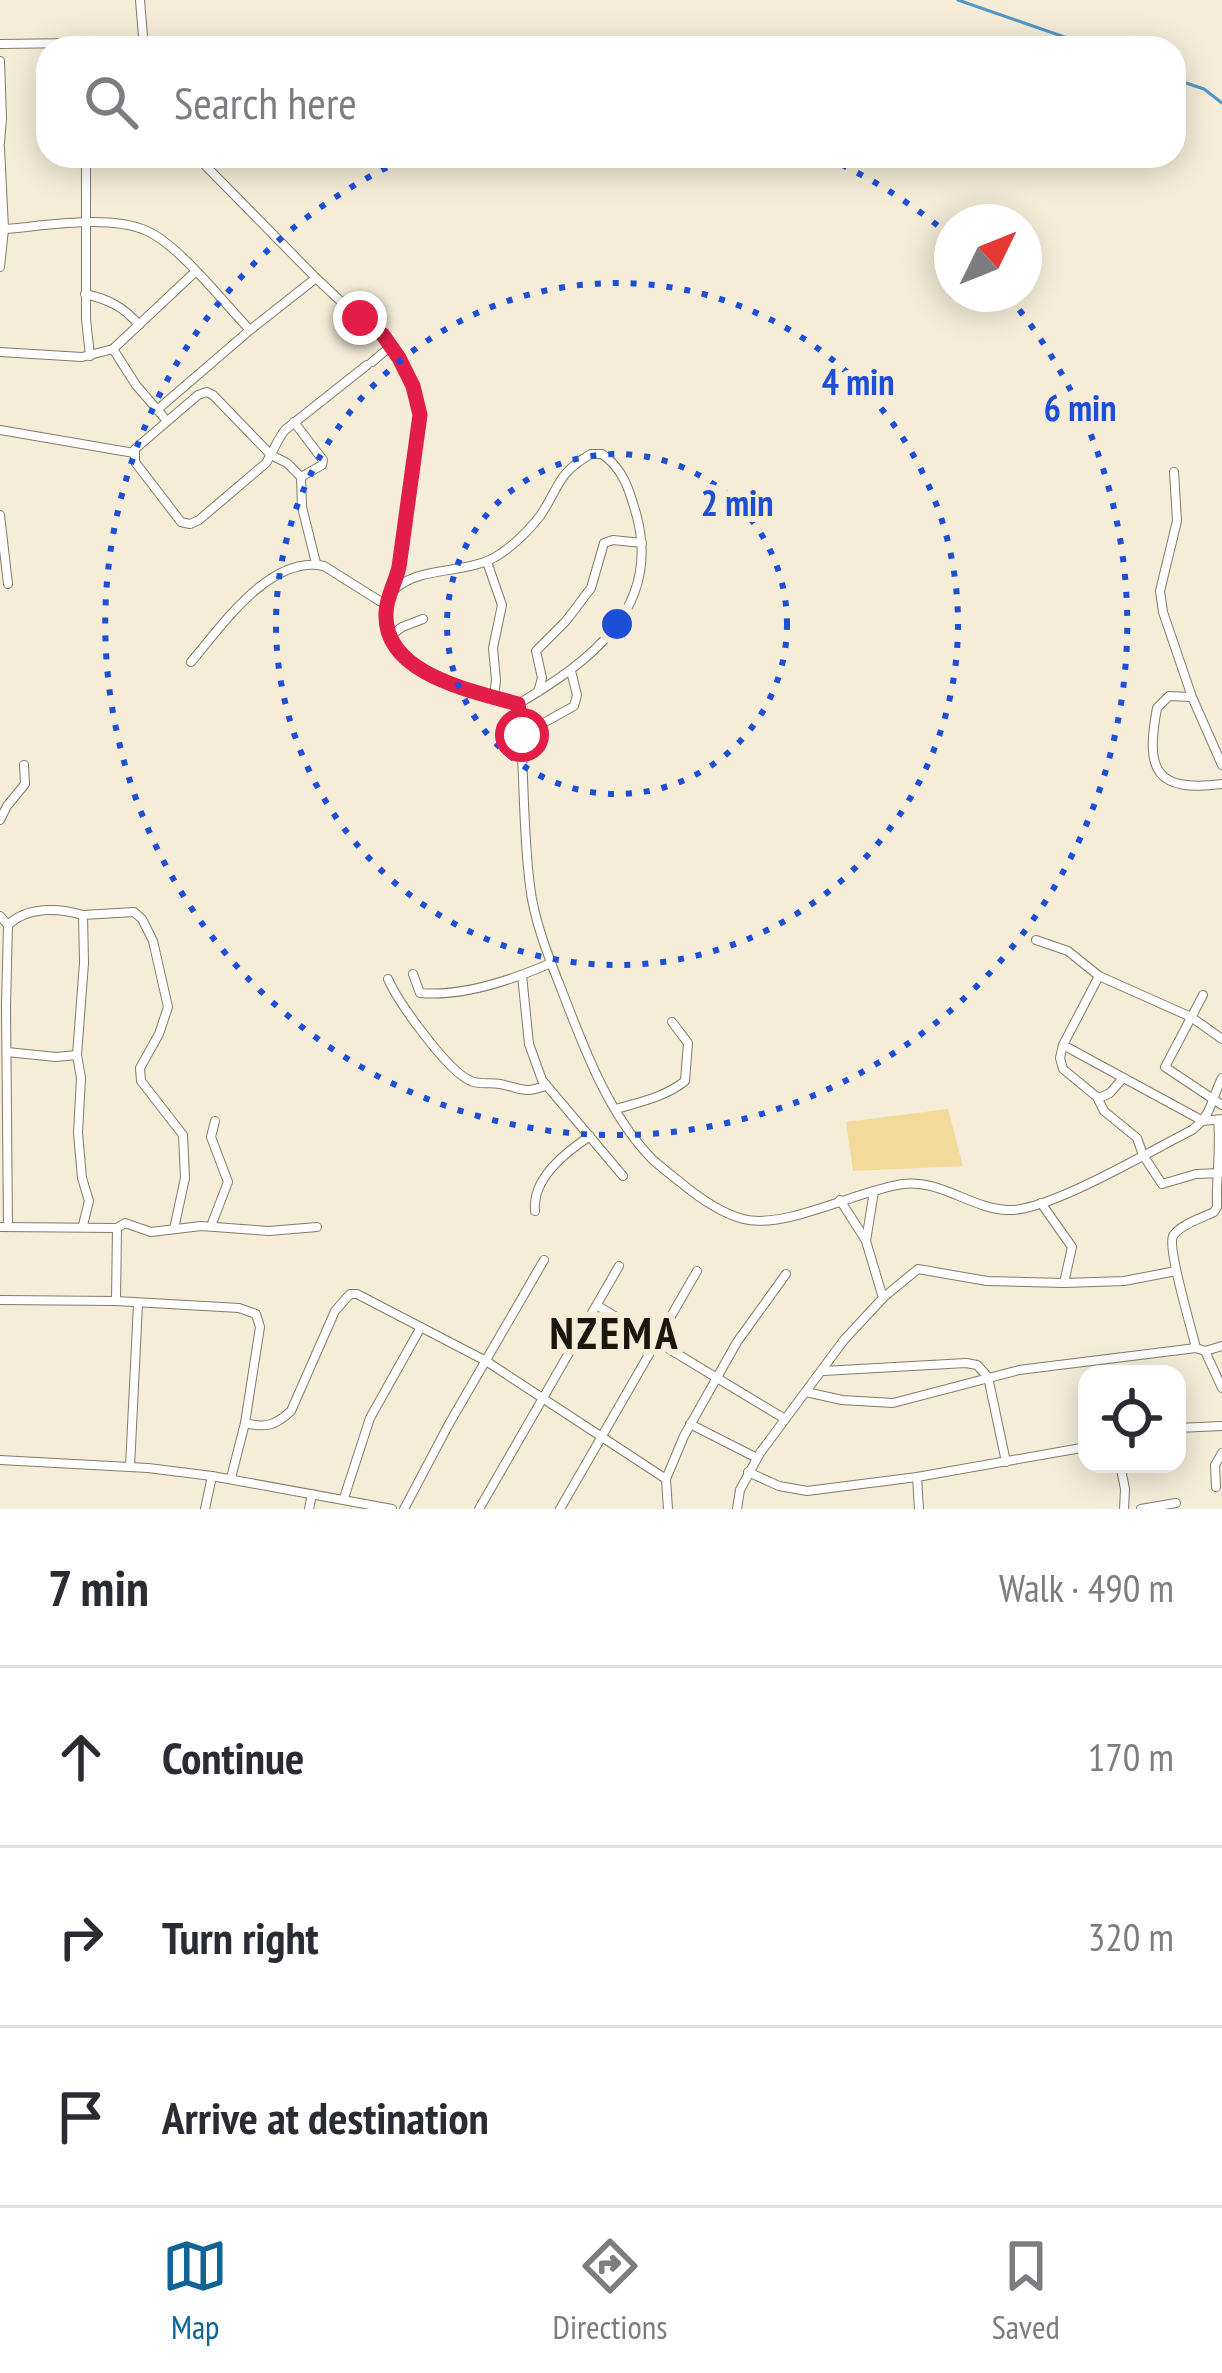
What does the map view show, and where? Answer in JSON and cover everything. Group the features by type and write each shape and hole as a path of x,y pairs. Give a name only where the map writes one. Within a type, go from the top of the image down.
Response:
{"street":[{"path":"140,0 143,36"},
{"path":"0,44 36,44"},
{"path":"0,61 4,229 0,267"},
{"path":"86,168 90,356"},
{"path":"208,168 316,278 383,335 413,386 420,415 395,588 385,619 390,636 420,671 518,704 571,671 605,641 630,604 642,543 630,492 620,471 602,454 591,454 560,478 542,514 517,541 488,562 413,579 395,588"},
{"path":"4,229 85,223 151,232 250,330"},
{"path":"0,352 55,357 90,356 112,349 195,272"},
{"path":"157,410 316,278"},
{"path":"86,294 124,309 139,325"},
{"path":"316,563 302,507 302,477 271,455 207,392 143,440 134,453 135,462 181,522 190,524 266,463 271,455 276,442 294,422 391,346"},
{"path":"112,349 167,421"},
{"path":"294,422 323,460 302,477"},
{"path":"0,429 134,453"},
{"path":"1174,472 1177,521 1160,590 1163,612 1222,765"},
{"path":"0,514 8,584"},
{"path":"538,692 542,678 536,651 591,588 604,543 642,543"},
{"path":"488,562 502,605 493,648 494,697"},
{"path":"190,662 266,580 316,563 386,605"},
{"path":"390,636 423,619"},
{"path":"522,735 574,706 577,695 571,671"},
{"path":"1192,697 1176,695 1159,704 1157,772 1175,785 1222,784"},
{"path":"518,704 530,891 551,963 594,1068 616,1108 653,1160 705,1201 743,1219 777,1219 875,1190 915,1184 1000,1209 1020,1210 1192,1130 1219,1103 1222,1078"},
{"path":"0,820 25,784 24,765"},
{"path":"8,925 34,912 134,912 142,919 153,941 167,1007 159,1034 140,1068 141,1081 183,1135 184,1178 174,1229"},
{"path":"83,915 77,1054 78,1133 89,1201 83,1226"},
{"path":"0,916 8,925 4,1227 117,1228 125,1223 151,1232 211,1226 269,1231 317,1227"},
{"path":"1036,940 1068,951 1099,976 1191,1018 1222,1039"},
{"path":"413,974 420,993 431,994 522,975 551,963"},
{"path":"522,975 530,1044 545,1086 623,1176"},
{"path":"1099,976 1063,1046 1063,1069 1137,1138 1142,1156 1160,1182 1166,1185 1192,1174 1219,1173"},
{"path":"388,979 402,1007 467,1080 522,1092 545,1086"},
{"path":"1203,994 1165,1067 1219,1103"},
{"path":"616,1108 686,1082 688,1040 672,1022"},
{"path":"1063,1046 1203,1121 1220,1120 1217,1207 1172,1241 1200,1350 1222,1388"},
{"path":"7,1052 77,1054"},
{"path":"1099,1099 1123,1078"},
{"path":"211,1226 228,1182 212,1137 215,1121"},
{"path":"536,1211 534,1200 550,1170 590,1136"},
{"path":"866,1240 875,1190"},
{"path":"840,1201 866,1240 883,1298"},
{"path":"1041,1203 1072,1247 1064,1283"},
{"path":"1208,1215 1222,1222"},
{"path":"116,1301 117,1228"},
{"path":"404,1509 544,1259"},
{"path":"479,1509 620,1266"},
{"path":"737,1509 748,1472 844,1340 918,1269 987,1281 1064,1283 1124,1281 1176,1271"},
{"path":"560,1509 697,1271"},
{"path":"668,1509 666,1479 690,1424 737,1342 786,1274"},
{"path":"244,1423 273,1425 291,1411 335,1311 350,1294 364,1296 486,1361 666,1479"},
{"path":"0,1300 116,1301 238,1308 256,1314 260,1327 231,1478"},
{"path":"130,1467 138,1304"},
{"path":"598,1306 785,1419"},
{"path":"344,1498 370,1418 421,1327"},
{"path":"806,1392 893,1403 1019,1370 1222,1346"},
{"path":"821,1372 970,1363 988,1377 1006,1462"},
{"path":"690,1424 757,1458"},
{"path":"1186,1428 1222,1426"},
{"path":"748,1472 799,1491 1078,1450"},
{"path":"1216,1487 1215,1465 1222,1453"},
{"path":"0,1460 231,1478 392,1509"},
{"path":"0,1469 14,1462"},
{"path":"1121,1473 1124,1509"},
{"path":"205,1509 212,1476"},
{"path":"916,1477 919,1509"},
{"path":"309,1509 312,1494"},
{"path":"1141,1509 1176,1503"}],"shaded area":[{"path":"948,1109 963,1166 853,1171 846,1122"}],"waterway":[{"path":"958,0 1062,36"},
{"path":"1186,83 1222,103"}],"district":[{"name":"NZEMA","path":"615,1332"}],"route":[{"path":"360,318 383,335 399,358 420,415 399,567 386,605 388,633 420,671 518,704 522,735"}]}
